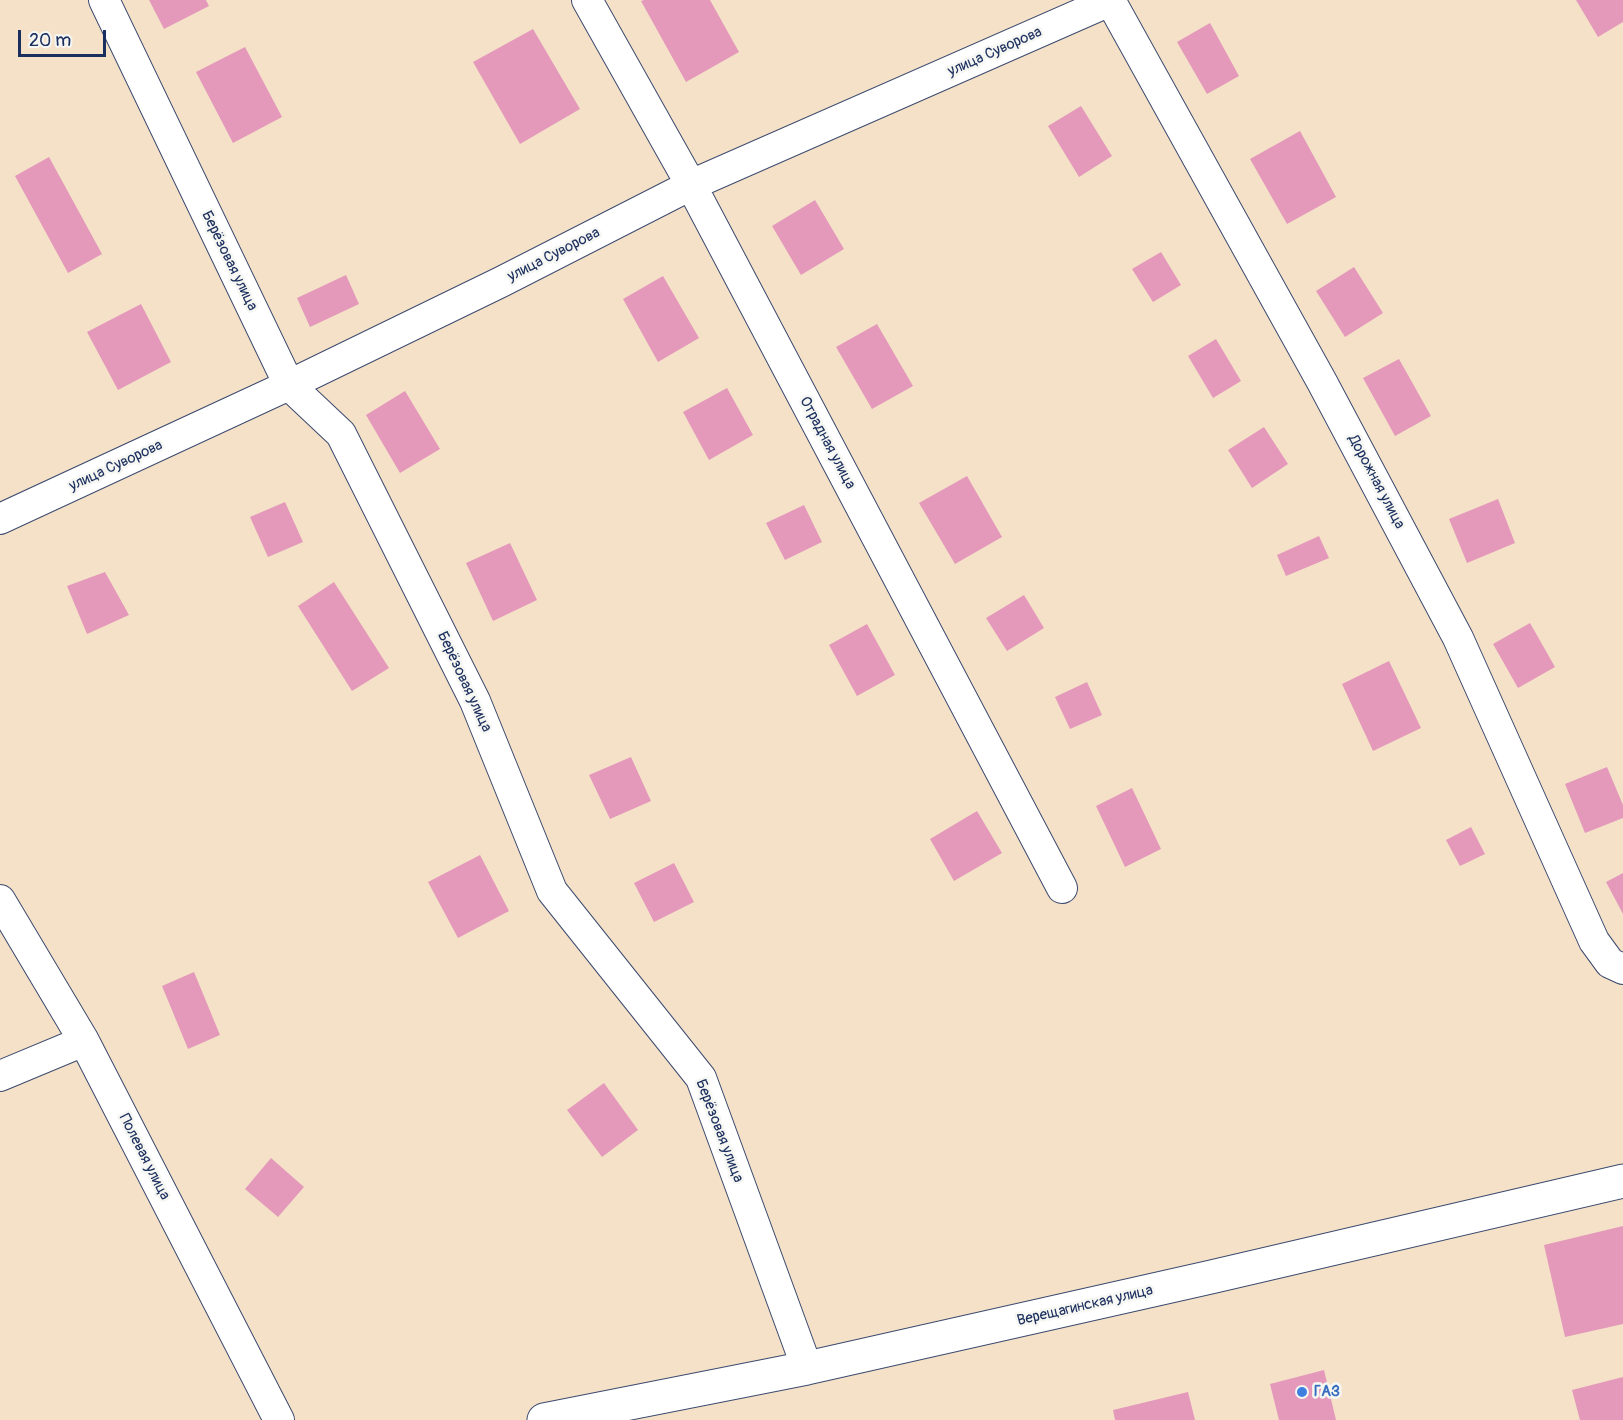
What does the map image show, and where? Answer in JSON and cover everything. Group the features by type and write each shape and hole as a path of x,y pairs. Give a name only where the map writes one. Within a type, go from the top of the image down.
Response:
{"main road":[{"name":"Верещагинская улица","path":"544,1420 807,1368 1623,1181"}],"street":[{"name":"Берёзовая улица","path":"104,0 289,385 341,434 475,701 552,891 701,1078 807,1368"},
{"name":"Отрадная улица","path":"587,0 691,185 1062,888"},
{"name":"улица Суворова","path":"0,519 289,385 501,282 691,185 1111,0"},
{"name":"Дорожная улица","path":"1111,0 1322,382 1458,638 1594,941 1610,963 1623,969"},
{"name":"Полевая улица","path":"0,900 84,1041 279,1420"},
{"path":"0,1076 84,1041"}],"building":[{"path":"149,0 206,0 209,6 164,29"},
{"path":"710,0 739,52 686,82 641,1"},
{"path":"1576,0 1623,0 1623,22 1598,37"},
{"path":"1210,23 1239,76 1207,94 1177,42"},
{"path":"533,29 580,109 520,144 473,62"},
{"path":"245,47 282,117 233,143 196,72"},
{"path":"1081,106 1112,156 1079,177 1048,126"},
{"path":"1300,131 1336,197 1287,224 1250,159"},
{"path":"49,157 102,254 68,273 15,176"},
{"path":"815,200 844,249 801,275 772,226"},
{"path":"1161,252 1181,285 1153,302 1132,269"},
{"path":"1354,267 1383,313 1345,337 1316,291"},
{"path":"346,275 359,304 310,327 297,298"},
{"path":"663,276 699,338 658,362 623,299"},
{"path":"141,304 171,362 118,390 87,332"},
{"path":"877,324 913,386 872,409 836,347"},
{"path":"1216,339 1241,381 1213,398 1188,356"},
{"path":"1399,359 1431,416 1395,436 1363,378"},
{"path":"727,388 753,435 709,460 683,412"},
{"path":"405,391 440,449 400,473 366,415"},
{"path":"1264,427 1288,464 1252,488 1228,450"},
{"path":"967,476 1002,537 955,564 919,503"},
{"path":"1498,499 1515,543 1467,563 1449,519"},
{"path":"285,502 303,542 268,557 250,517"},
{"path":"804,505 822,542 785,560 766,523"},
{"path":"1319,536 1329,558 1286,576 1277,555"},
{"path":"510,543 537,600 493,621 466,563"},
{"path":"105,572 129,615 87,634 67,586"},
{"path":"334,582 389,668 352,691 298,606"},
{"path":"1024,595 1044,628 1007,651 986,618"},
{"path":"1530,623 1555,667 1518,688 1493,644"},
{"path":"867,624 895,675 857,696 829,645"},
{"path":"1389,661 1421,728 1373,751 1342,684"},
{"path":"1087,682 1102,715 1070,729 1055,697"},
{"path":"631,757 651,801 610,819 589,775"},
{"path":"1607,767 1623,805 1623,818 1585,833 1565,784"},
{"path":"1132,788 1161,849 1125,867 1096,806"},
{"path":"977,811 1002,853 954,881 930,839"},
{"path":"1471,827 1485,854 1460,866 1446,840"},
{"path":"480,855 509,911 458,938 428,882"},
{"path":"674,863 694,902 654,922 634,883"},
{"path":"1623,873 1623,914 1606,882"},
{"path":"194,972 220,1035 188,1049 162,986"},
{"path":"604,1083 638,1130 602,1157 567,1110"},
{"path":"271,1158 304,1187 278,1217 245,1189"},
{"path":"1623,1226 1623,1324 1565,1337 1544,1245"},
{"path":"1324,1370 1336,1420 1279,1420 1270,1384"},
{"path":"1623,1377 1623,1420 1580,1420 1572,1390"},
{"path":"1188,1392 1195,1420 1115,1420 1113,1410"}],"place":[{"name":"ГАЗ","path":"1302,1392"}]}
